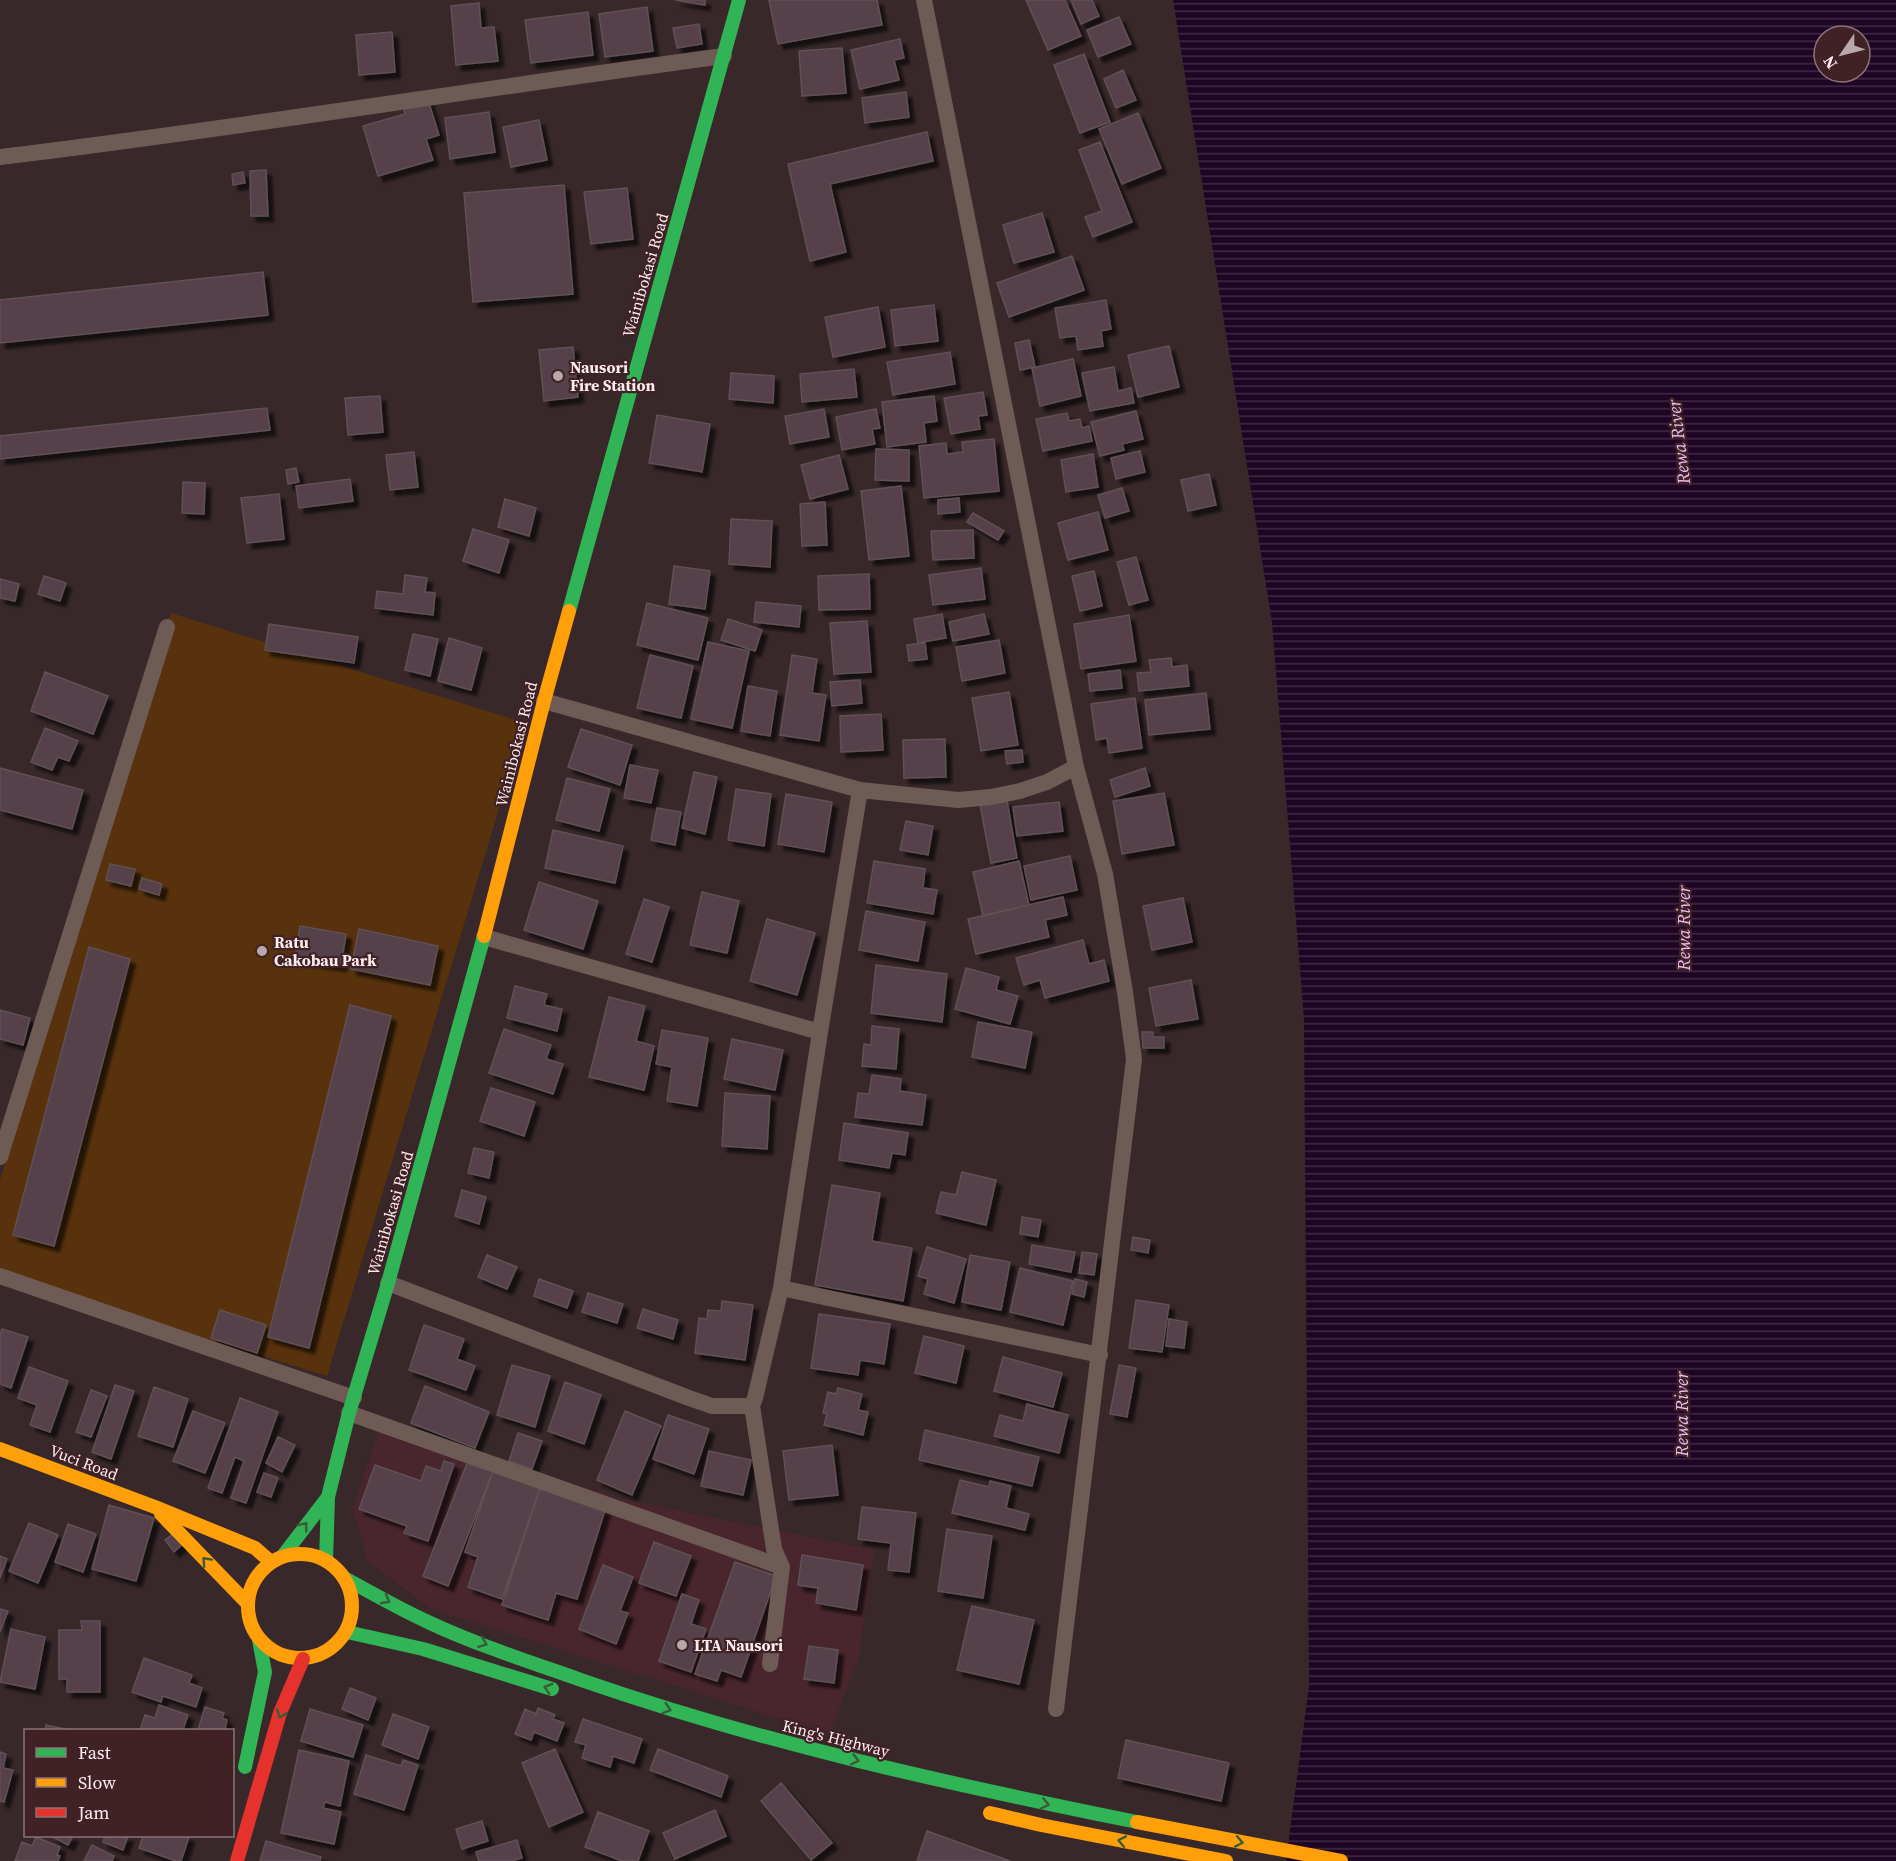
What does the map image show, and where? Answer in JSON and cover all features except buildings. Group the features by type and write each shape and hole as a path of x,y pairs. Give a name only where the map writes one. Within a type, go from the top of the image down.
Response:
{"main road":[{"name":"Wainibokasi Road","path":"326,1561 328,1497 351,1406 388,1283 484,937 544,701 739,0"},
{"name":"Vuci Road","path":"0,1449 155,1507 277,1559"},
{"name":"Wainibokasi Road","path":"277,1559 328,1497"},
{"name":"Vuci Road","path":"155,1507 247,1603"},
{"path":"241,1781 265,1672 259,1640 249,1622 247,1603 254,1579 277,1559 304,1554 326,1561 344,1578 351,1595 352,1614 347,1632 328,1651 303,1659 279,1655 259,1640"},
{"name":"King's Highway","path":"344,1578 428,1623 614,1693 748,1733 900,1772 1044,1804 1341,1861"},
{"path":"347,1632 423,1649 565,1693"},
{"path":"237,1861 280,1713 303,1659"},
{"path":"974,1809 1041,1825 1226,1861"}],"street":[{"path":"924,0 1076,767 1105,874 1134,1059 1056,1709"},
{"path":"0,157 168,137 724,56"},
{"path":"0,1156 166,627"},
{"path":"544,701 860,790 957,801 991,797 1029,788 1047,782 1076,767"},
{"path":"770,1664 782,1567 774,1549 752,1406 756,1398 782,1288 820,1032 860,790"},
{"path":"484,937 820,1032"},
{"path":"0,1276 782,1567"},
{"path":"388,1283 712,1406 752,1406"},
{"path":"782,1288 1100,1355"}],"shaded area":[{"name":"Ratu Cakobau Park","path":"171,613 525,723 327,1376 0,1275 0,1180"},
{"path":"381,1420 500,1462 630,1501 874,1550 859,1658 830,1732 784,1720 431,1609 366,1560 363,1539 352,1511"}],"water":[{"name":"Rewa River","path":"1173,0 1896,0 1896,1861 1286,1861 1309,1686 1304,1019 1272,623"}],"traffic: fast":[{"path":"569,611 739,0"},
{"path":"326,1561 328,1497 349,1413 388,1283 484,936"},
{"path":"282,1557 328,1497"},
{"path":"344,1578 407,1612 465,1638 649,1703 787,1743 856,1760 996,1793 1137,1822"},
{"path":"347,1632 423,1649 552,1689"},
{"path":"245,1767 265,1672 259,1640"}],"traffic: slow":[{"path":"484,936 569,611"},
{"path":"0,1449 155,1507 255,1548 271,1562"},
{"path":"161,1514 247,1603"},
{"path":"300,1554 320,1558 337,1569 348,1586 352,1606 348,1626 337,1643 320,1654 300,1658 280,1654 263,1643 252,1626 248,1606 252,1586 263,1569 280,1558 300,1554"},
{"path":"990,1813 1226,1861"},
{"path":"1137,1822 1341,1861"}],"traffic: jam":[{"path":"237,1861 280,1713 303,1659"}],"place":[{"name":"Nausori Fire Station","path":"558,376"},
{"name":"Ratu Cakobau Park","path":"262,951"},
{"name":"LTA Nausori","path":"682,1645"}]}
